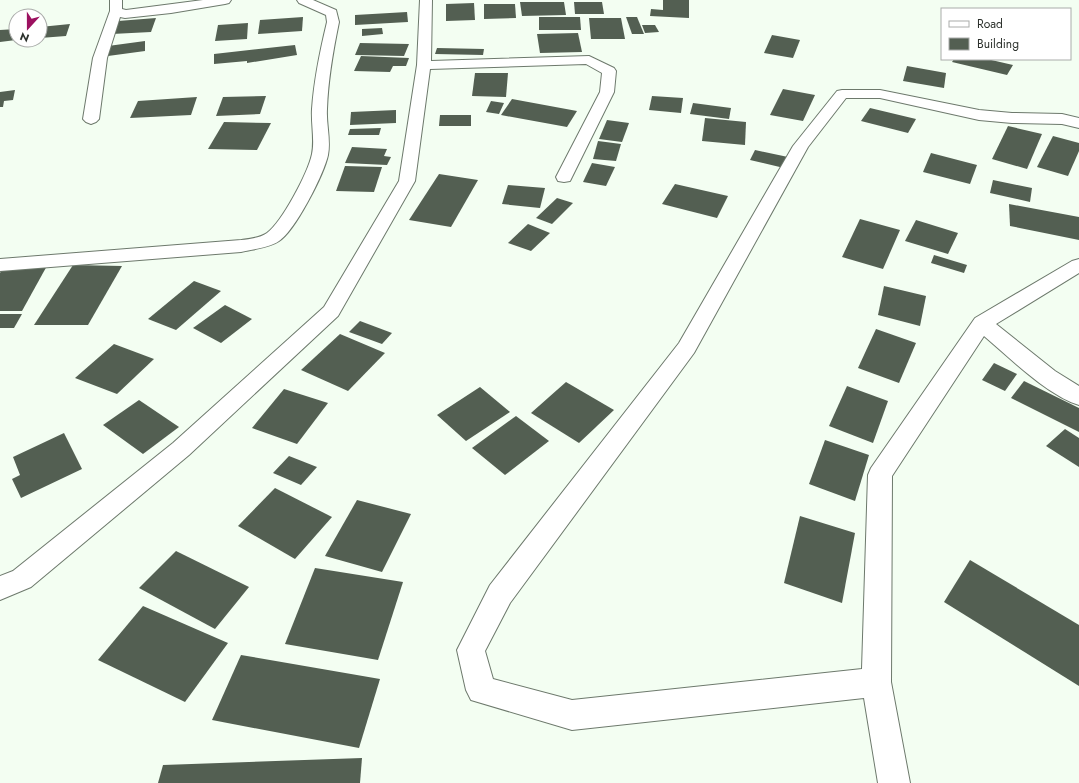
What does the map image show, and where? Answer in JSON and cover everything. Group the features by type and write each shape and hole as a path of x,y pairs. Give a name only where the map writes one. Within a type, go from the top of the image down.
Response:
{"street":[{"path":"116,5 124,14 171,9 225,0"},
{"path":"0,265 241,246 259,243 281,230 308,182 320,155 319,118 322,82 333,22 332,13 303,0"},
{"path":"0,588 22,580 181,449 331,311 408,181 424,65 426,0"},
{"path":"91,119 100,58 116,5"},
{"path":"424,65 589,60 609,71 607,92 564,177"},
{"path":"876,682 572,715 482,690 472,650 500,594 687,348 801,146 842,94 880,94 979,115 1062,119 1079,122"},
{"path":"894,783 876,682 880,475 982,323 1079,264"},
{"path":"982,323 1047,377 1079,397"}],"building":[{"path":"663,0 689,0 689,18 650,16 651,9 663,10"},
{"path":"520,2 564,2 566,15 522,16"},
{"path":"574,2 602,2 604,14 575,14"},
{"path":"474,3 475,20 446,21 446,4"},
{"path":"484,4 515,4 516,18 484,19"},
{"path":"407,12 408,22 355,25 355,15"},
{"path":"303,17 302,31 258,34 260,20"},
{"path":"539,17 580,17 581,30 539,30"},
{"path":"626,17 637,17 644,34 632,34"},
{"path":"156,18 151,32 112,34 118,21"},
{"path":"589,18 621,18 625,39 591,39"},
{"path":"248,23 247,39 215,41 218,25"},
{"path":"70,24 66,36 48,37 48,26"},
{"path":"642,25 655,25 659,32 645,33"},
{"path":"382,28 383,34 362,36 362,29"},
{"path":"0,30 8,30 8,41 0,42"},
{"path":"578,33 582,52 540,53 537,34"},
{"path":"772,35 800,40 793,58 764,53"},
{"path":"145,41 145,51 108,56 108,46"},
{"path":"360,43 409,44 404,56 355,55"},
{"path":"295,45 297,55 247,63 247,61 214,64 214,54"},
{"path":"437,48 484,49 483,55 435,54"},
{"path":"361,56 409,58 406,66 393,66 390,72 354,71"},
{"path":"953,60 991,60 1013,65 1007,75 952,62"},
{"path":"907,66 946,73 944,88 903,81"},
{"path":"475,73 508,73 506,97 472,96"},
{"path":"783,89 815,95 803,121 770,115"},
{"path":"15,90 13,100 4,101 3,107 0,107 0,92"},
{"path":"266,96 260,114 216,116 223,97"},
{"path":"652,96 683,98 681,113 649,110"},
{"path":"197,97 191,115 130,118 138,101"},
{"path":"512,99 577,111 567,127 501,115"},
{"path":"491,101 504,103 499,114 486,112"},
{"path":"693,103 731,108 729,119 690,114"},
{"path":"870,108 916,119 908,133 861,121"},
{"path":"396,110 396,123 350,125 351,112"},
{"path":"440,115 471,115 471,126 439,126"},
{"path":"705,118 746,122 745,145 702,141"},
{"path":"607,120 629,123 622,142 599,139"},
{"path":"224,122 271,123 257,150 208,149"},
{"path":"1008,126 1042,134 1027,169 992,159"},
{"path":"381,128 379,135 348,135 350,129"},
{"path":"1053,136 1079,143 1079,151 1068,176 1037,167"},
{"path":"598,141 621,144 616,161 593,159"},
{"path":"352,147 387,149 384,156 391,157 387,165 345,163"},
{"path":"755,150 788,157 784,168 750,160"},
{"path":"931,153 977,165 970,184 923,172"},
{"path":"592,163 615,167 606,186 583,182"},
{"path":"345,166 382,167 374,192 336,191"},
{"path":"439,174 478,180 451,227 409,220"},
{"path":"993,180 1032,188 1030,202 990,193"},
{"path":"675,184 728,196 717,218 662,204"},
{"path":"508,185 545,188 540,208 502,204"},
{"path":"557,198 573,203 552,224 536,218"},
{"path":"1009,204 1079,217 1079,240 1010,226"},
{"path":"860,219 900,230 883,269 842,257"},
{"path":"916,220 958,233 948,254 905,241"},
{"path":"528,224 550,233 531,251 508,243"},
{"path":"934,255 967,265 964,273 931,263"},
{"path":"48,264 22,311 0,311 0,273 4,266"},
{"path":"73,265 122,266 88,325 34,325"},
{"path":"194,281 221,291 176,330 148,319"},
{"path":"884,286 926,296 920,326 878,315"},
{"path":"225,305 252,319 221,343 193,328"},
{"path":"0,314 22,314 14,328 0,328"},
{"path":"360,321 392,333 382,344 349,332"},
{"path":"876,329 916,343 899,383 858,368"},
{"path":"340,334 385,353 348,391 301,370"},
{"path":"114,344 154,359 117,394 75,378"},
{"path":"994,363 1017,374 1005,391 982,380"},
{"path":"1024,381 1079,408 1079,432 1011,398"},
{"path":"566,382 614,410 579,443 531,413"},
{"path":"847,386 888,401 873,443 829,426"},
{"path":"480,387 510,412 466,441 437,415"},
{"path":"284,389 328,403 297,444 252,428"},
{"path":"139,400 179,427 143,454 103,425"},
{"path":"516,416 549,441 505,475 472,448"},
{"path":"1065,429 1079,438 1079,467 1046,446"},
{"path":"64,433 82,469 21,498 12,479 20,475 13,457"},
{"path":"825,440 869,455 855,501 809,484"},
{"path":"289,456 317,467 301,485 273,473"},
{"path":"275,488 332,517 295,559 238,526"},
{"path":"357,500 411,514 382,572 325,556"},
{"path":"800,516 855,533 842,603 784,583"},
{"path":"176,551 249,587 215,629 139,588"},
{"path":"970,560 1079,625 1079,686 944,602"},
{"path":"315,568 403,582 378,660 285,644"},
{"path":"143,606 228,643 185,702 98,660"},
{"path":"241,655 380,679 359,748 212,720"},
{"path":"362,758 360,783 158,783 163,765"}]}
